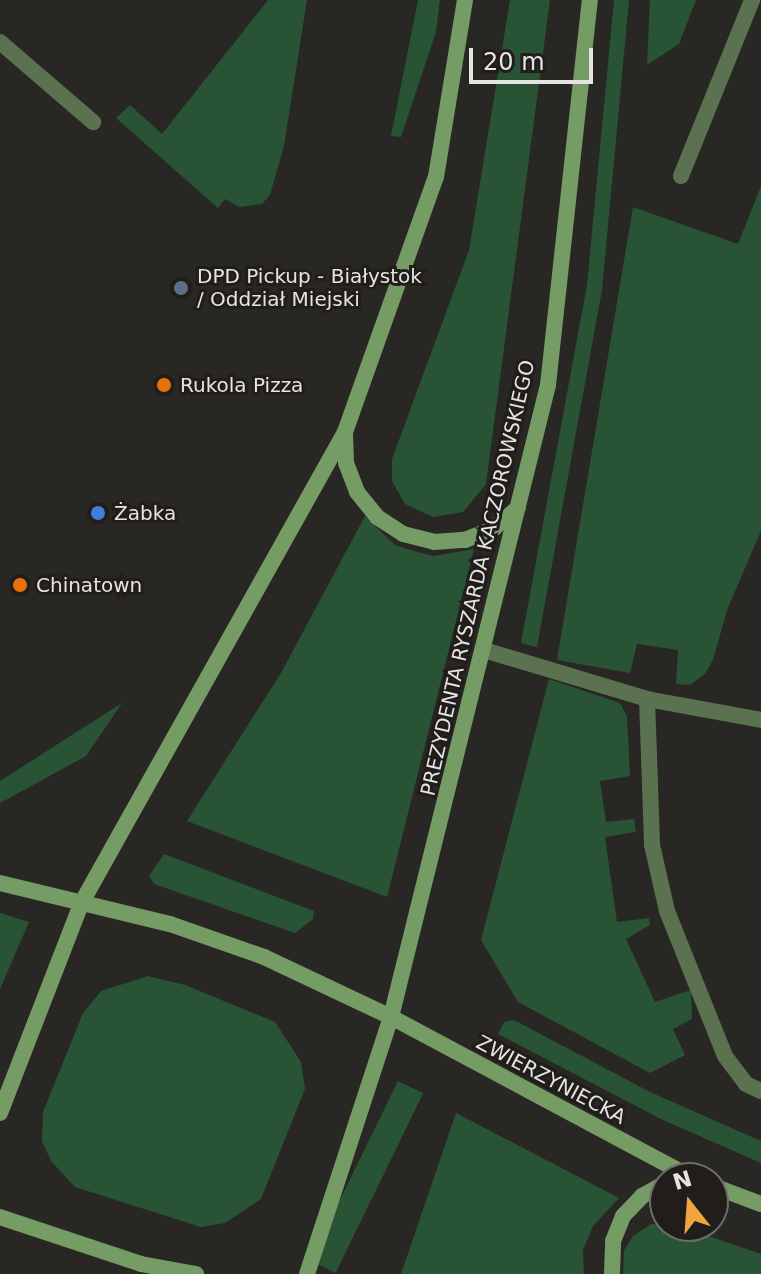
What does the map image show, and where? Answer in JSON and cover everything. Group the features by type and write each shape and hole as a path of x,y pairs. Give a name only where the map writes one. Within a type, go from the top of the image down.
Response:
{"main road":[{"path":"0,1113 82,902 345,432 436,177 465,0"},
{"name":"PREZYDENTA RYSZARDA KACZOROWSKIEGO","path":"307,1274 391,1017 548,385 590,0"},
{"path":"345,432 346,463 357,492 377,517 403,534 434,542 465,540 494,528 518,508"},
{"name":"ZWIERZYNIECKA","path":"0,883 170,924 264,957 391,1017 663,1162"},
{"path":"612,1274 613,1241 623,1216 649,1192"},
{"path":"729,1192 761,1204"},
{"path":"0,1217 141,1264 196,1274"}],"street":[{"path":"681,176 752,0"},
{"path":"0,42 93,122"},
{"path":"484,650 647,699 761,720"},
{"path":"647,699 652,845 667,911 725,1056 746,1084 761,1091"}],"green space":[{"path":"268,0 307,0 284,146 270,195 262,204 239,207 225,199 218,208 116,118 130,105 162,134"},
{"path":"418,0 440,0 436,32 401,137 391,136"},
{"path":"510,0 550,0 486,484 463,512 433,517 405,504 392,481 392,459 469,250"},
{"path":"614,0 629,0 602,290 537,647 521,643 587,285"},
{"path":"650,0 696,0 679,44 647,65"},
{"path":"761,186 761,531 727,610 713,660 705,674 690,685 676,684 678,650 637,644 630,673 557,660 633,207 738,244"},
{"path":"365,516 395,545 414,551 434,556 474,549 387,897 187,821 281,673"},
{"path":"549,679 620,703 627,716 630,776 600,781 606,822 634,819 636,832 605,837 617,922 649,918 650,925 626,939 655,1002 691,990 692,1019 673,1029 685,1055 650,1073 518,1002 481,940"},
{"path":"122,703 86,756 0,803 0,781"},
{"path":"164,854 314,911 313,919 295,933 154,884 149,876"},
{"path":"0,913 29,922 0,989"},
{"path":"148,976 185,985 275,1022 301,1062 305,1089 261,1199 225,1223 201,1227 75,1187 51,1161 42,1141 43,1112 83,1013 101,991"},
{"path":"514,1020 650,1092 761,1141 761,1163 663,1120 498,1034 504,1022"},
{"path":"398,1081 423,1093 335,1273 310,1261"},
{"path":"456,1113 619,1198 593,1226 583,1250 584,1274 401,1274"},
{"path":"649,1225 649,1242 726,1242 761,1254 761,1274 623,1274 624,1251 633,1236"}],"place":[{"name":"DPD Pickup - Białystok / Oddział Miejski","path":"181,288"},
{"name":"Rukola Pizza","path":"164,385"},
{"name":"Żabka","path":"98,513"},
{"name":"Chinatown","path":"20,585"}]}
